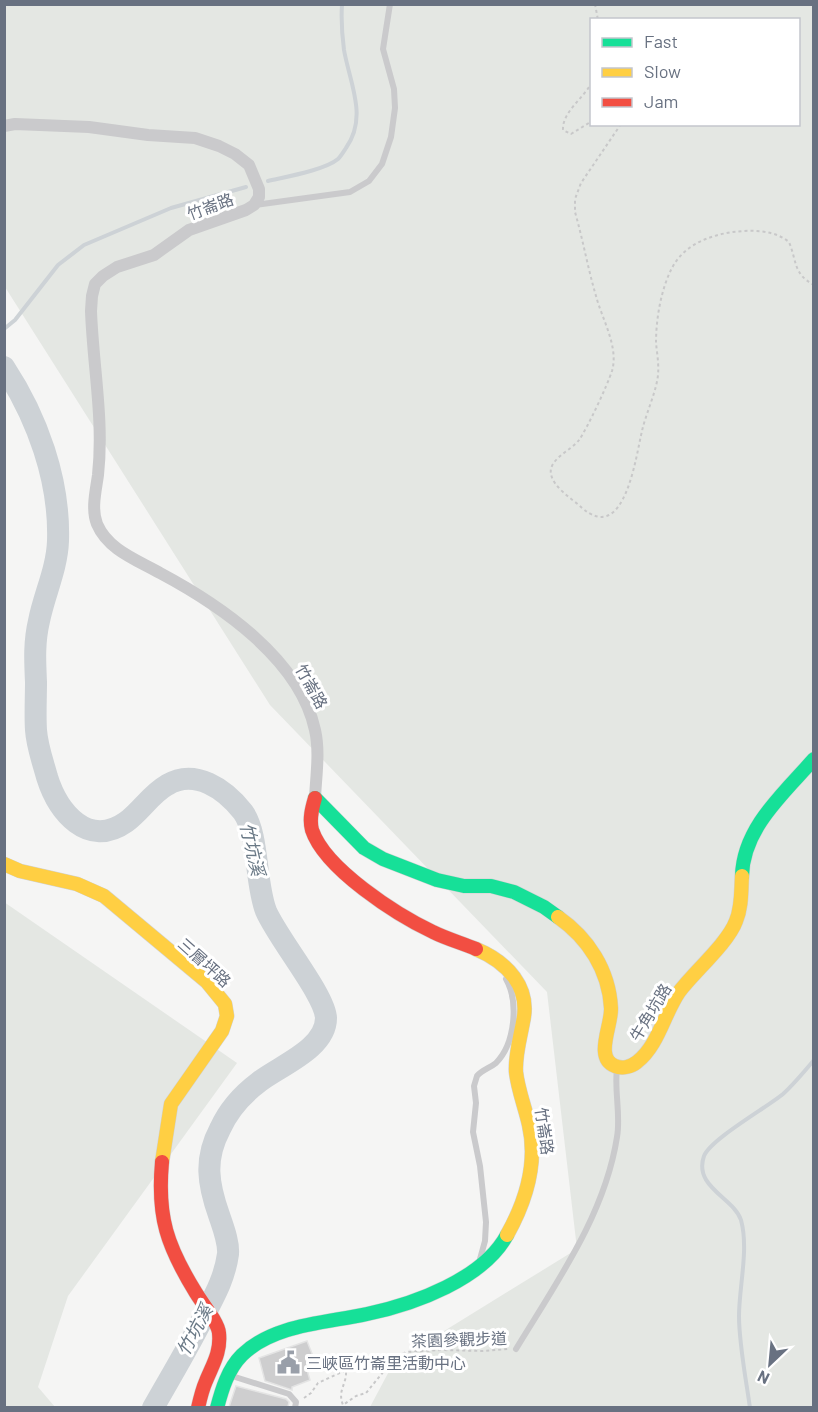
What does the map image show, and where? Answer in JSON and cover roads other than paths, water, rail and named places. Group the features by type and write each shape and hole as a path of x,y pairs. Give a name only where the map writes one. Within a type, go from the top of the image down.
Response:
{"street":[{"name":"竹崙路","path":"4,126 44,124 195,138 235,154 249,165 259,189 259,197 254,205 189,230 154,255 117,267 103,276 95,285 91,311 101,430 94,508 96,523 106,540 116,549 177,582 235,621 260,642 293,680 310,710 316,732 318,750 315,798 310,817 312,831 324,850 358,884 403,916 434,933 490,954 505,966 520,985 526,1003 516,1056 517,1074 534,1149 526,1195 503,1244 478,1269 393,1307 285,1332 259,1343 243,1354 229,1375 217,1407"},
{"name":"牛角坑路","path":"315,798 364,848 383,860 437,880 464,886 491,886 514,892 544,907 575,929 590,946 610,994 604,1054 608,1062 617,1067 627,1067 636,1063 648,1050 678,994 701,964 726,938 736,922 741,902 742,868 747,846 758,824 813,759"},
{"name":"三層坪路","path":"4,864 20,871 77,884 104,896 207,982 228,1009 228,1018 222,1031 171,1104 159,1190 162,1219 169,1244 182,1270 219,1330 219,1352 205,1383 198,1407"}],"lane":[{"path":"254,205 350,192 369,181 382,164 391,137 395,108 394,88 383,49 390,4"},
{"path":"478,1269 485,1240 486,1222 480,1166 473,1132 475,1080 480,1072 495,1065 505,1049 513,1020 514,1005 507,981 483,951"},
{"path":"516,1349 575,1251 600,1195 612,1161 618,1134 615,1085 617,1067"},
{"path":"229,1375 289,1394 296,1405"}],"waterway":[{"path":"268,181 304,173 332,163 338,159 352,136 357,112 344,50 342,4"},
{"path":"4,329 15,320 58,265 84,245 171,208 246,187"},
{"name":"竹坑溪","path":"4,367 27,407 44,450 58,518 57,551 39,621 35,652 37,736 52,790 59,803 76,823 87,829 99,831 112,829 126,822 161,789 178,780 199,780 227,796 243,812 248,821 266,911 310,981 324,1008 326,1018 324,1029 310,1048 259,1082 242,1097 223,1122 215,1140 209,1172 215,1204 227,1240 227,1262 213,1298 153,1408"},
{"path":"750,1408 739,1327 744,1255 741,1220 737,1212 704,1176 702,1167 704,1156 717,1141 783,1094 814,1060"}],"place":[{"name":"三峽區竹崙里活動中心","path":"288,1362"}]}
